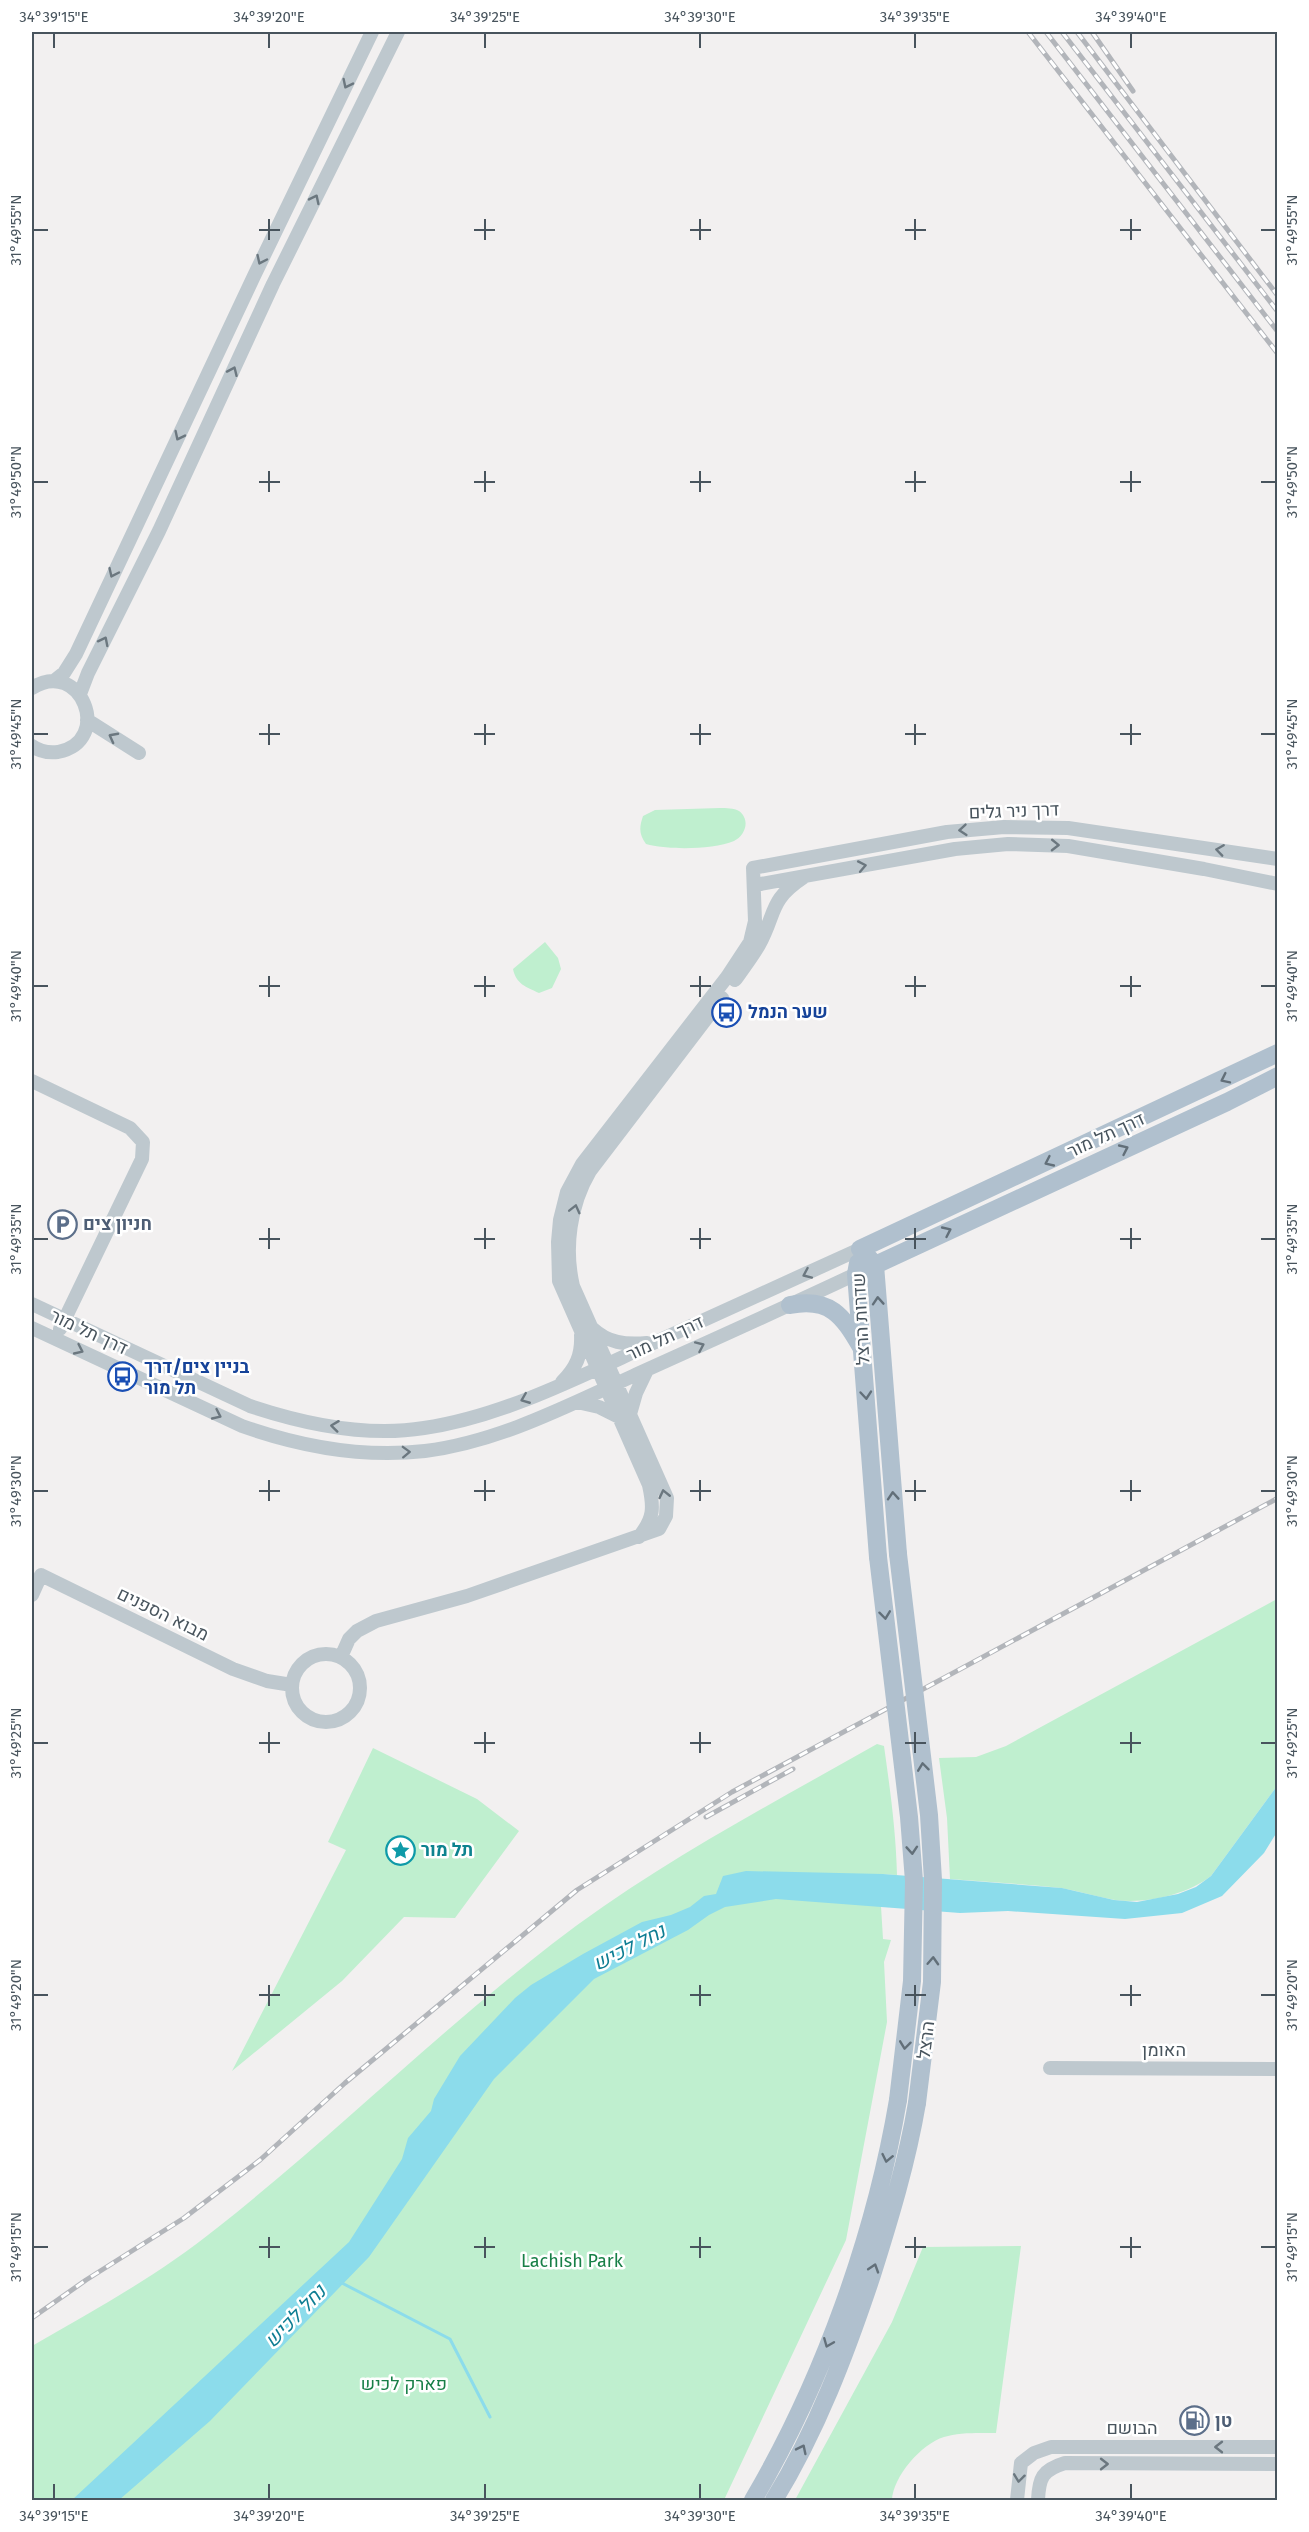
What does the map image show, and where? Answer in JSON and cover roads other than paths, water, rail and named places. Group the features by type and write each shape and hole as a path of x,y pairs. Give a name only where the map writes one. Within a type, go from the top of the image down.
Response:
{"main road":[{"name":"דרך תל מור","path":"860,1250 1278,1053"},
{"name":"דרך תל מור","path":"856,1274 1227,1102 1278,1076"},
{"name":"שדרות הרצל","path":"860,1250 875,1265 898,1554"},
{"name":"שדרות הרצל","path":"860,1250 856,1274 879,1557"},
{"path":"790,1305 814,1302 825,1305 843,1320 862,1349"},
{"name":"הרצל","path":"774,2500 788,2479 831,2390 863,2302 898,2194 909,2152 917,2103 932,1982 933,1880 929,1815 898,1554"},
{"name":"הרצל","path":"753,2500 808,2391 843,2306 884,2170 898,2100 912,1981 914,1881 909,1817 879,1557"}],"street":[{"path":"54,681 64,673 76,654 287,206 372,32"},
{"path":"80,694 88,673 159,531 273,284 398,32"},
{"path":"32,688 54,681 73,688 80,694 87,708 87,720 82,737 64,750 44,752 32,746"},
{"path":"87,720 139,753"},
{"name":"דרך ניר גלים","path":"1278,859 1068,828 1004,827 947,832 759,866 761,884 955,849 1018,844 1068,846 1278,884"},
{"path":"559,1385 576,1365 586,1328 573,1286 568,1257 571,1226 584,1181 746,966 760,944 781,896 804,877"},
{"path":"761,884 768,923"},
{"path":"341,1657 349,1639 357,1631 376,1621 467,1596 639,1538 659,1529 666,1516 667,1498 625,1415 586,1328 559,1281 557,1263 560,1220 567,1192 582,1164 727,977 750,942 761,884"},
{"path":"32,1080 130,1128 142,1142 142,1159 55,1339"},
{"name":"דרך תל מור","path":"32,1304 250,1406 293,1419 332,1426 395,1430 422,1429 475,1417 559,1385 860,1250"},
{"name":"דרך תל מור","path":"32,1328 242,1426 288,1440 329,1448 395,1452 425,1451 503,1431 577,1402 856,1274"},
{"path":"586,1328 617,1343 655,1343"},
{"path":"625,1415 646,1370"},
{"path":"577,1402 625,1415"},
{"name":"מבוא הספנים","path":"32,1595 41,1575 249,1675 292,1684"},
{"path":"320,1654 341,1657 357,1672 360,1683 357,1703 344,1717 328,1722 310,1718 296,1704 292,1684 301,1665 309,1658 320,1654"},
{"name":"האומן","path":"1050,2067 1278,2069"},
{"name":"הבושם","path":"1017,2500 1019,2471 1026,2458 1041,2449 1063,2446 1278,2447"},
{"name":"הבושם","path":"1038,2500 1039,2483 1047,2472 1065,2463 1278,2464"}],"water":[{"name":"נחל לכיש","path":"1277,1786 1277,1832 1264,1853 1222,1896 1182,1913 1125,1919 1008,1911 960,1913 776,1899 725,1907 688,1930 594,1979 494,2079 369,2257 210,2421 119,2500 72,2500 349,2242 402,2159 408,2138 431,2111 434,2099 460,2056 515,1998 531,1985 583,1954 642,1922 671,1915 690,1907 704,1896 716,1894 723,1876 746,1871 883,1874 1062,1888 1114,1900 1137,1902 1178,1894 1196,1887 1211,1876"}],"waterway":[{"path":"340,2282 450,2339 490,2417"}],"railway":[{"path":"1028,32 1278,354"},
{"path":"1046,32 1278,332"},
{"path":"1062,32 1278,312"},
{"path":"1077,32 1278,296"},
{"path":"1092,32 1133,91"},
{"path":"32,2318 86,2280 184,2218 260,2160 345,2083 577,1890 732,1792 1278,1498"},
{"path":"706,1817 793,1769"}],"place":[{"name":"שער הנמל","path":"727,1012"},
{"name":"חניון צים","path":"62,1224"},
{"name":"בניין צים/דרך תל מור","path":"123,1377"},
{"name":"תל מור","path":"400,1850"},
{"name":"טן","path":"1194,2421"}],"park label":[{"name":"Lachish Park","path":"572,2261"},
{"name":"פארק לכיש","path":"404,2384"}]}
